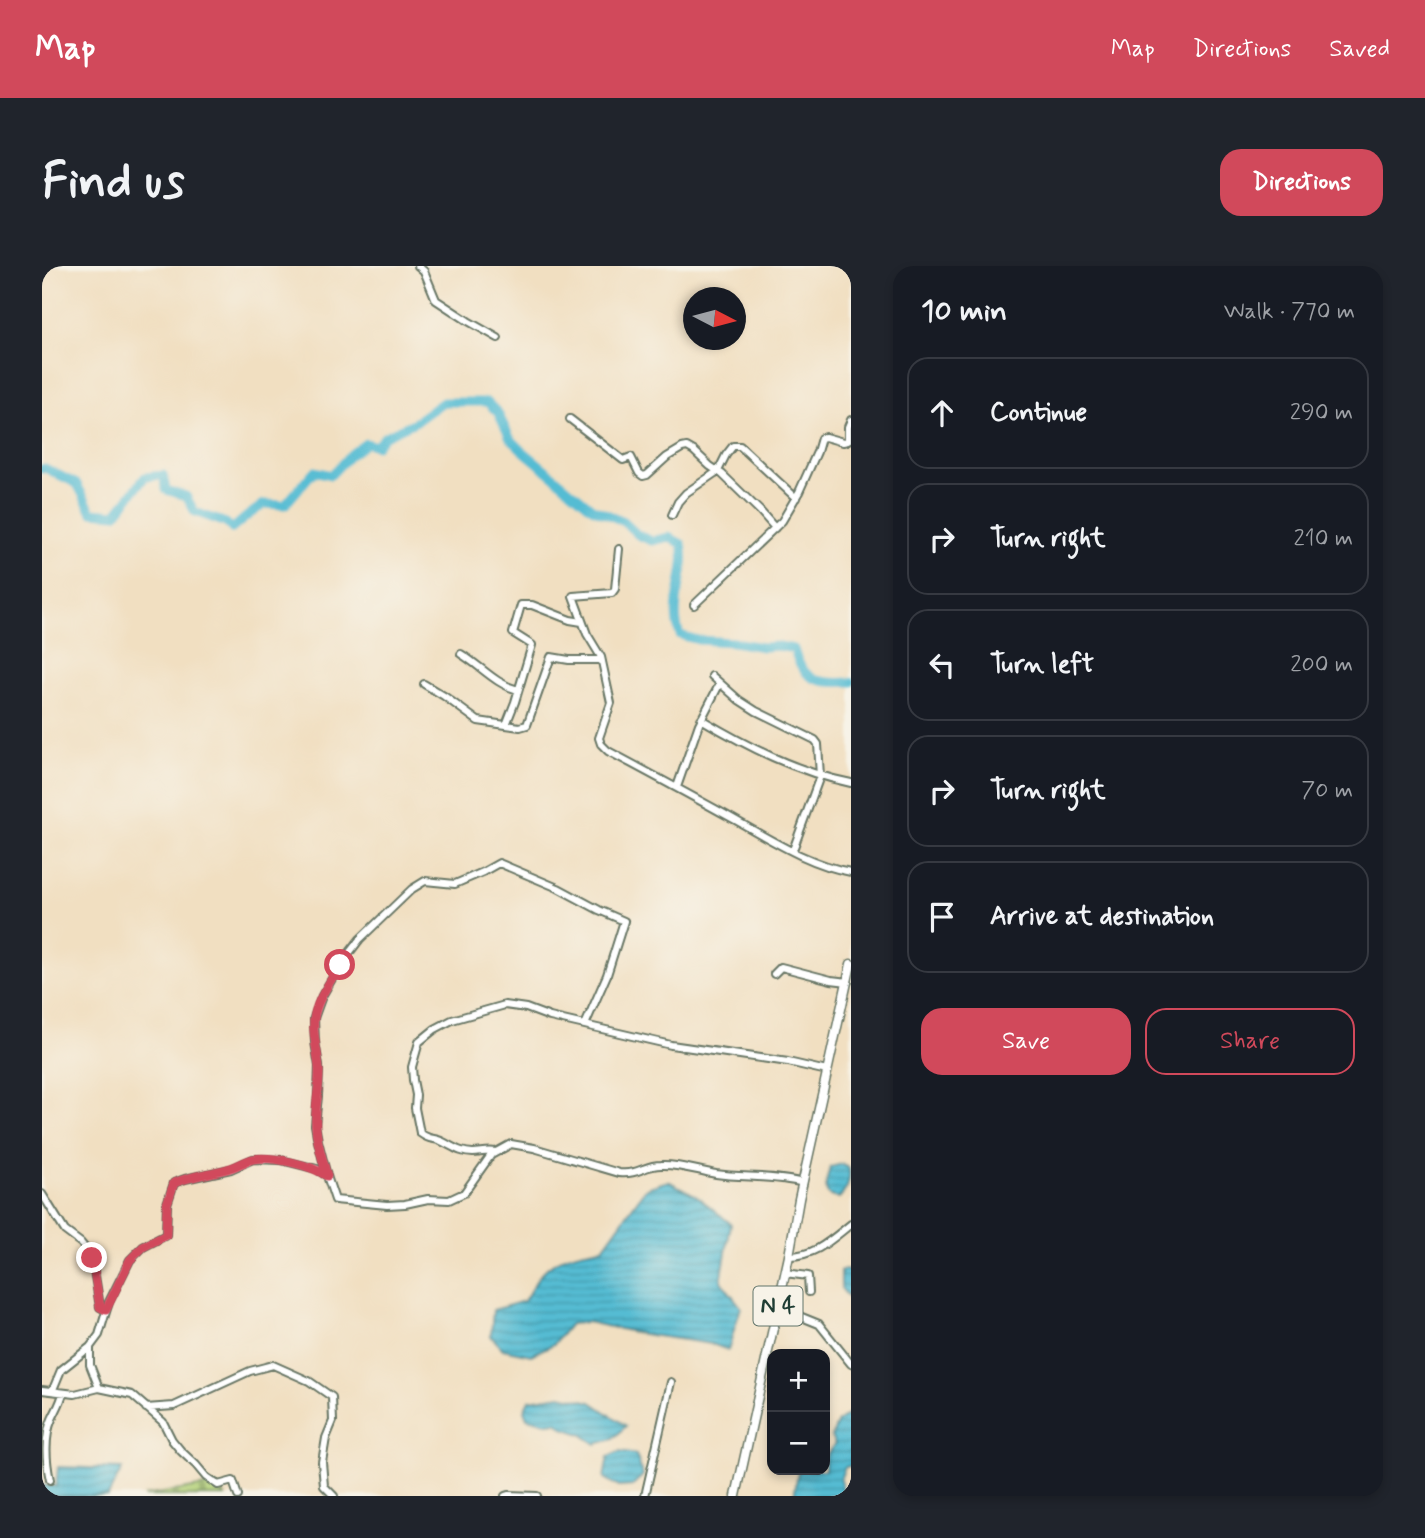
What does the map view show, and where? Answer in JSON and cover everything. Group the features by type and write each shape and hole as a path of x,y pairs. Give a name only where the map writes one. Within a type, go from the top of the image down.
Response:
{"main road":[{"name":"N 4","path":"736,1496 851,964"}],"street":[{"path":"418,266 424,271 436,300 499,338"},
{"path":"570,419 623,460 631,457 643,476 667,457 687,447 718,471 775,528"},
{"path":"694,605 782,521 796,498 821,438 843,442 848,440 851,420"},
{"path":"672,515 686,493 718,471 733,446 740,446 796,498"},
{"path":"619,549 615,589 612,593 573,596 582,622 601,660 611,703 599,738 601,744 608,751 793,850 835,869 851,872"},
{"path":"506,725 532,645 513,633 521,606 532,605 582,622"},
{"path":"461,654 478,664 496,680 518,690"},
{"path":"424,684 478,721 520,727 527,724 551,657 601,660"},
{"path":"712,676 756,711 816,740 818,744 820,776 793,850"},
{"path":"677,787 701,719 719,682"},
{"path":"701,719 763,754 820,776 851,783"},
{"path":"585,1025 607,975 624,921 558,888 499,863 455,884 425,881 412,890 360,939 340,965 322,996 314,1018 319,1066 315,1125 335,1200 387,1205 428,1199 449,1200 464,1193 491,1155 512,1144 619,1173 632,1174 653,1165 666,1164 719,1174 788,1179 803,1183"},
{"path":"775,974 781,967 848,982"},
{"path":"496,1152 461,1152 420,1133 412,1067 419,1042 435,1029 452,1020 505,1005 671,1045 789,1062 827,1071"},
{"path":"51,1391 61,1370 90,1347 99,1335 106,1310 130,1260 143,1247 166,1235 167,1204 174,1183 231,1169 253,1159 300,1164 327,1176"},
{"path":"42,1194 65,1231 81,1243 92,1258 100,1307 106,1310"},
{"path":"789,1256 803,1256 814,1251 851,1224"},
{"path":"785,1273 808,1276 809,1292"},
{"path":"778,1307 819,1324 851,1364"},
{"path":"90,1347 90,1365 99,1388"},
{"path":"146,1408 174,1406 250,1371 273,1365 309,1381 332,1397 333,1421 326,1438 322,1462 324,1486 334,1496"},
{"path":"645,1496 671,1382"},
{"path":"42,1390 75,1394 99,1388 132,1395 163,1422 172,1440 206,1477 218,1485 233,1481 238,1496"},
{"path":"50,1480 47,1439 51,1420 60,1405 63,1393"},
{"path":"505,1496 537,1496"}],"green space":[{"path":"212,1485 220,1489 225,1496 143,1496"}],"water":[{"path":"842,1164 849,1169 848,1185 839,1198 833,1197 829,1195 826,1187 830,1167"},
{"path":"668,1181 697,1196 731,1224 721,1281 741,1307 728,1350 712,1344 643,1334 587,1322 570,1324 554,1344 531,1355 503,1349 491,1336 493,1310 524,1301 539,1276 555,1262 578,1252 603,1248 646,1188"},
{"path":"841,1270 851,1271 851,1301 841,1288"},
{"path":"561,1395 591,1402 626,1426 613,1439 596,1444 581,1434 563,1428 557,1422 547,1423 527,1418 524,1410 529,1400"},
{"path":"851,1412 851,1466 845,1467 840,1479 845,1496 794,1496 798,1475 830,1475 830,1450 835,1444 831,1437 838,1422"},
{"path":"619,1452 636,1455 643,1475 633,1486 619,1487 604,1478 608,1457"},
{"path":"58,1467 122,1469 108,1496 42,1496 42,1485 56,1486"}],"waterway":[{"path":"42,469 45,468 77,484 92,512 116,514 145,477 163,475 166,490 186,496 195,512 226,523 232,529 264,504 285,505 314,471 331,475 366,443 376,446 385,436 415,422 443,402 487,402 498,413 510,438 592,508 623,521 638,535 652,541 669,537 682,544 683,566 676,612 680,635 698,640 794,649 802,668 814,679 851,682"}],"route":[{"path":"92,1258 100,1307 106,1310 130,1260 143,1247 166,1235 167,1204 174,1183 231,1169 253,1159 300,1164 327,1176 315,1125 319,1066 314,1018 322,996 340,965"}]}
